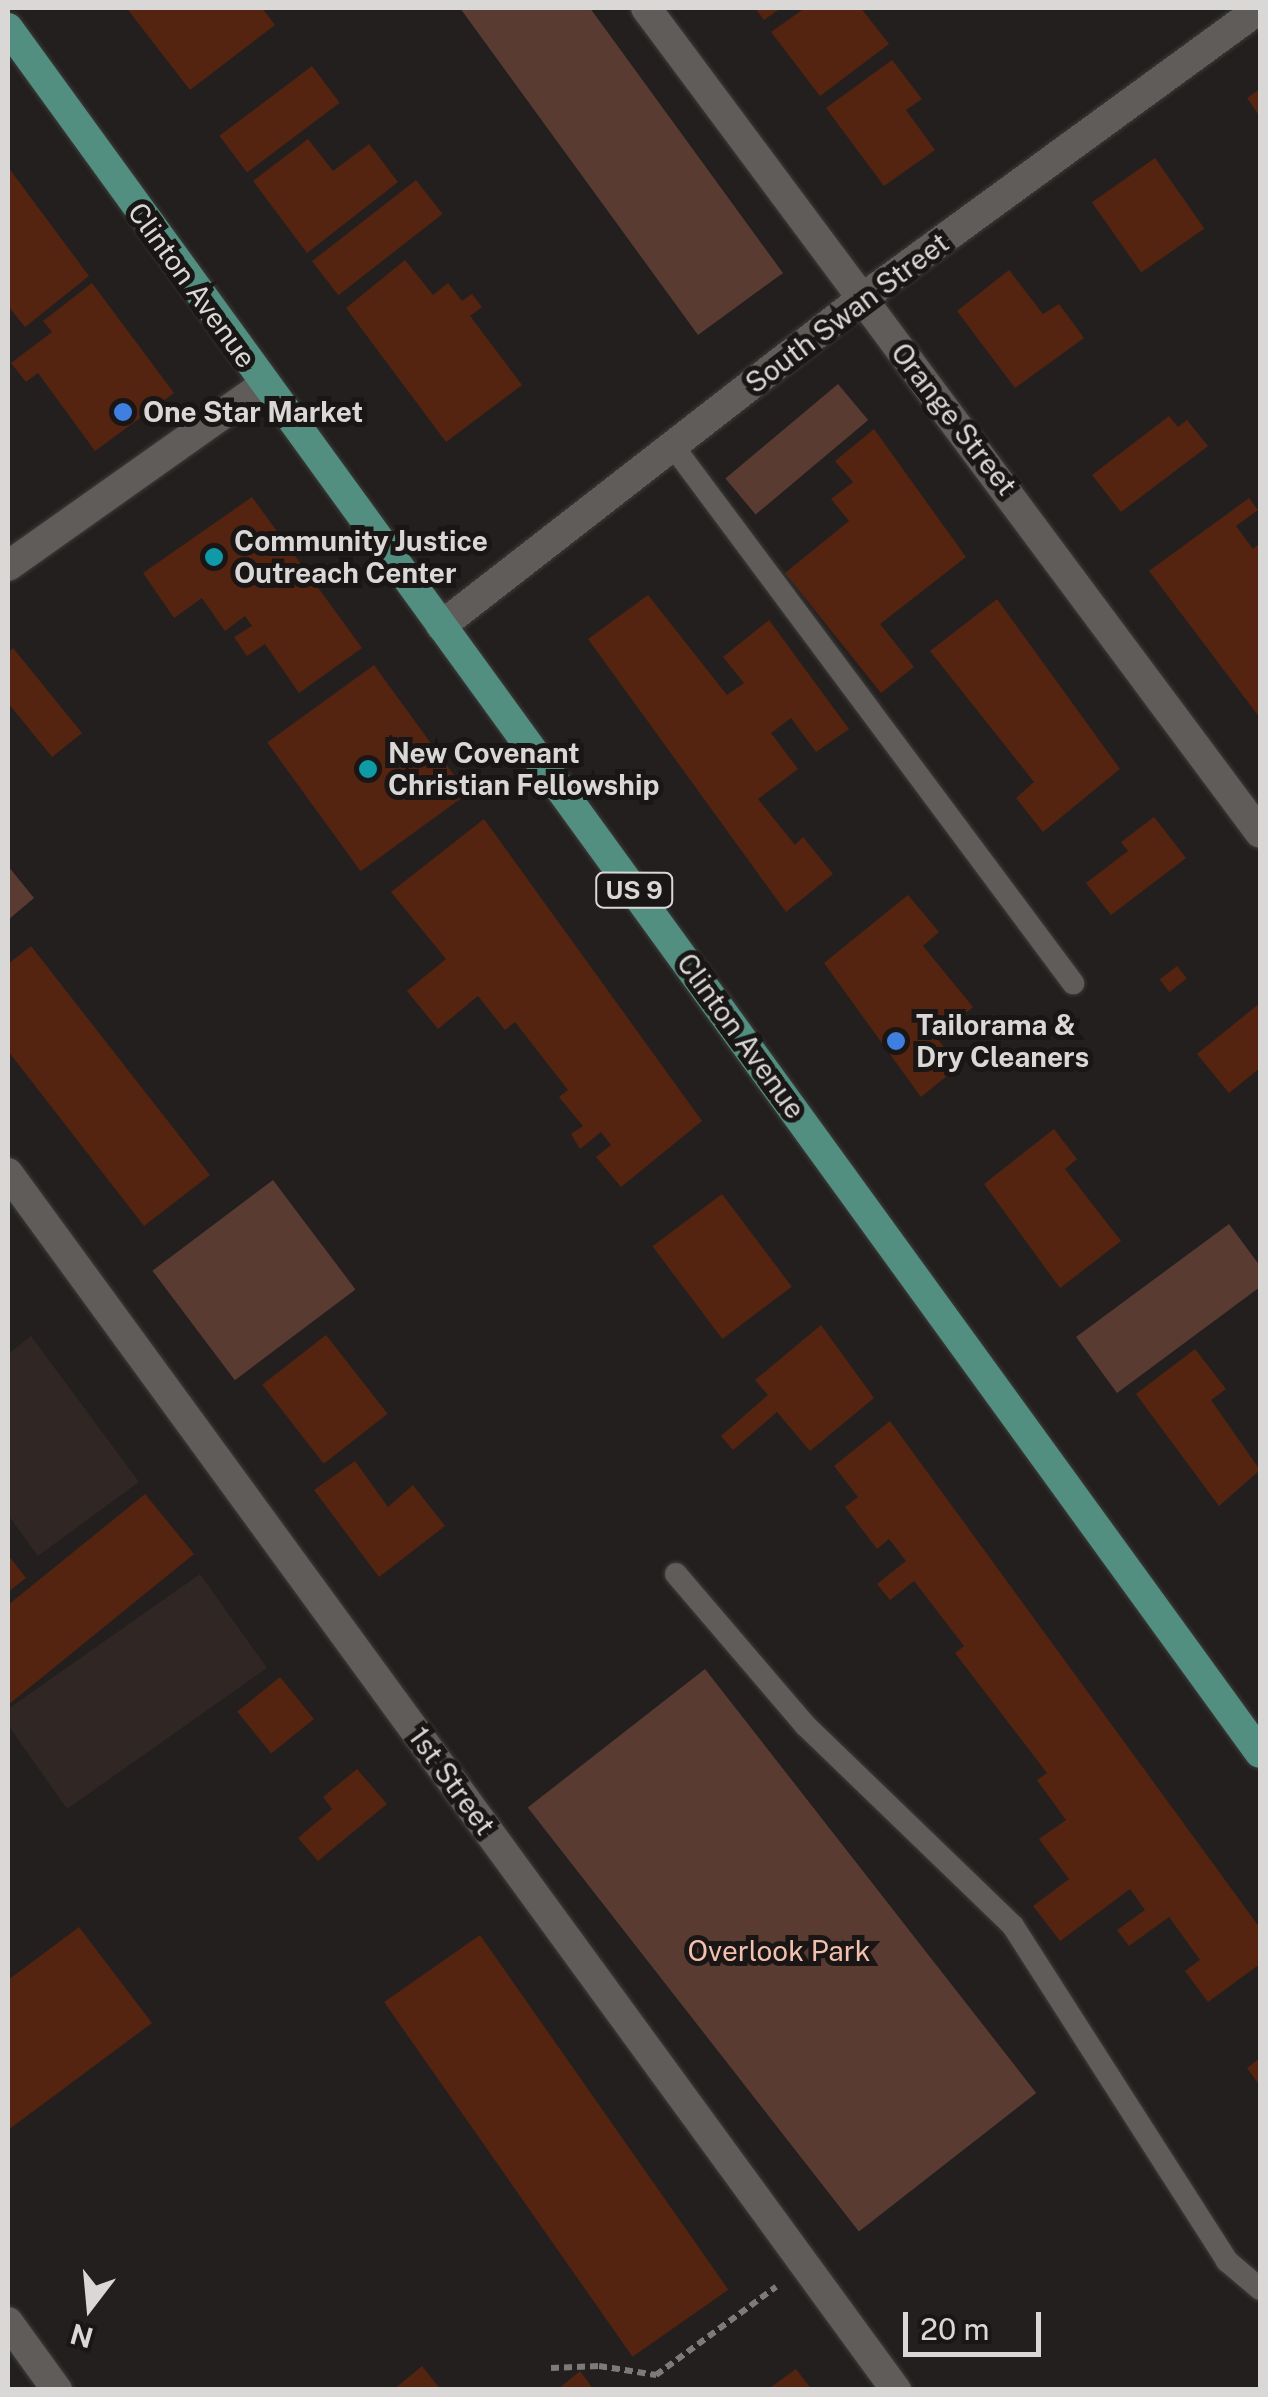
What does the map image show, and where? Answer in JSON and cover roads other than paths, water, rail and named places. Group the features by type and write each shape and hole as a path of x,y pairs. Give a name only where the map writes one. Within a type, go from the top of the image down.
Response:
{"main road":[{"name":"Clinton Avenue","path":"8,28 1260,1753"}],"street":[{"name":"Orange Street","path":"646,8 860,300 1002,478 1260,833"},
{"name":"South Swan Street","path":"441,626 860,300 1260,8"},
{"path":"8,566 264,385"},
{"name":"1st Street","path":"8,1173 896,2390"},
{"path":"8,2322 57,2390"}],"lane":[{"path":"673,446 1073,982"},
{"path":"676,1574 806,1725 1013,1926 1227,2260 1260,2289"}],"place":[{"name":"One Star Market","path":"123,412"},
{"name":"Community Justice Outreach Center","path":"214,557"},
{"name":"New Covenant Christian Fellowship","path":"368,769"},
{"name":"Tailorama & Dry Cleaners","path":"896,1041"}],"park label":[{"name":"Overlook Park","path":"779,1951"}]}
